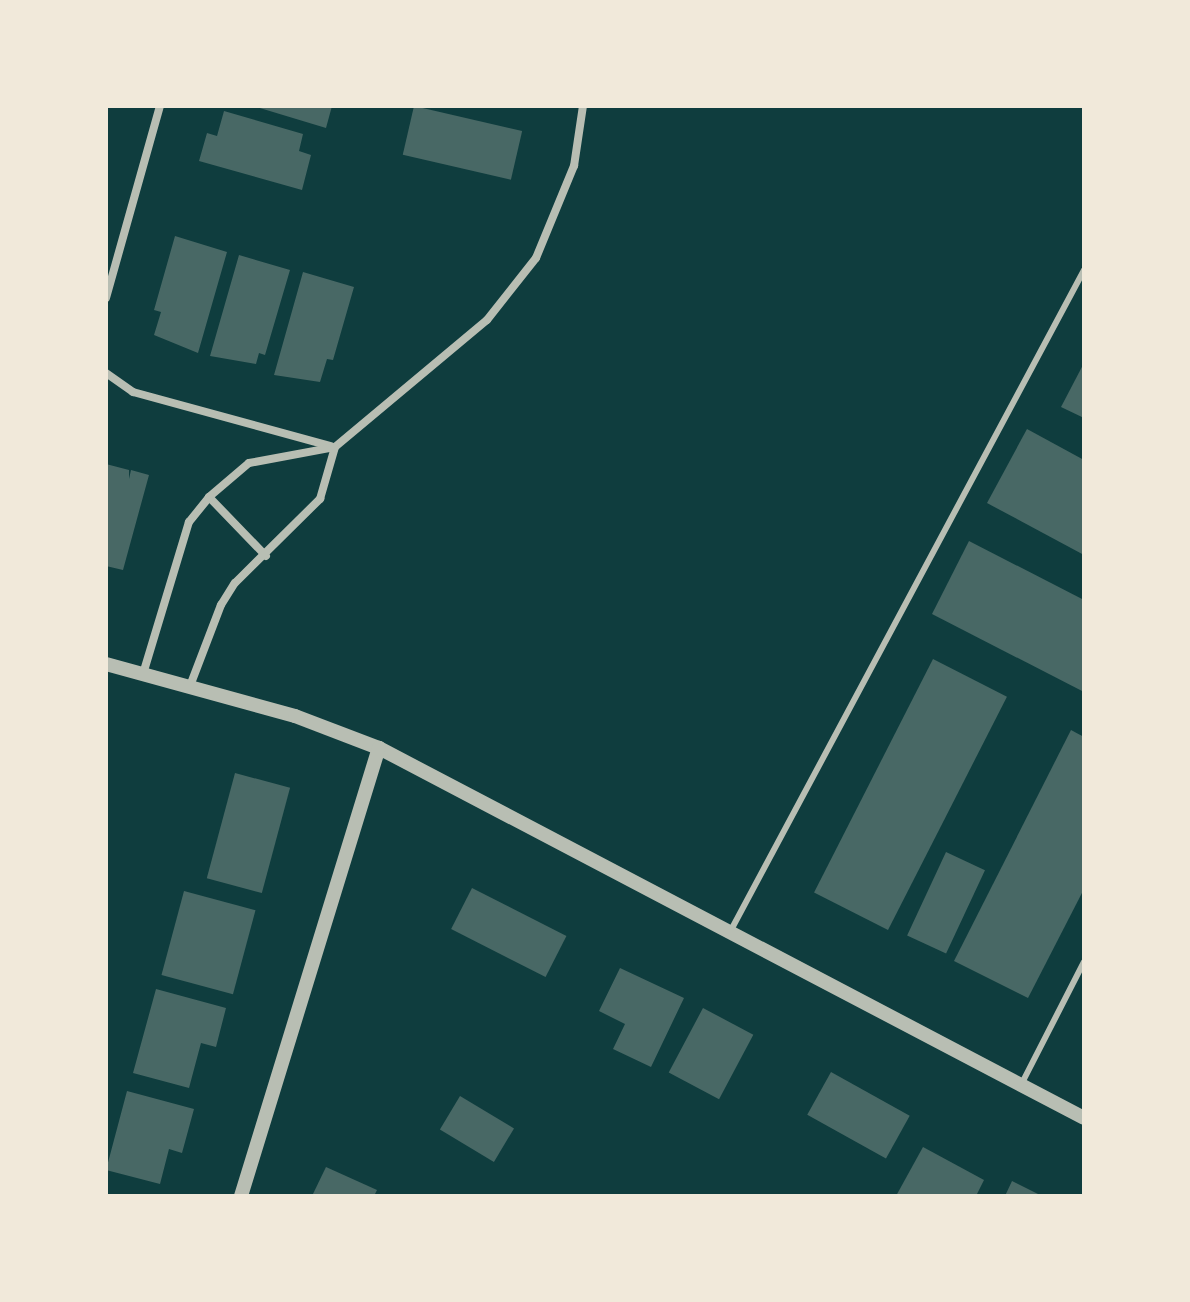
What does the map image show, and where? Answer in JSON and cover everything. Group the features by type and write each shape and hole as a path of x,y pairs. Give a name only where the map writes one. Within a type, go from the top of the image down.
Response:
{"street":[{"path":"106,298 160,106"},
{"path":"143,674 189,522 209,497 249,463 335,447 487,320 513,290 558,214 574,166 583,106"},
{"path":"106,373 133,392 335,447"},
{"path":"190,686 221,605 235,583 266,556 320,499 335,447"},
{"path":"209,497 266,556"},
{"path":"106,664 295,716 379,748 1084,1118"},
{"path":"241,1196 379,748"}],"lane":[{"path":"730,932 1084,270"},
{"path":"1021,1085 1084,962"}],"building":[{"path":"253,106 332,106 326,128"},
{"path":"414,106 522,131 511,180 403,155"},
{"path":"224,111 303,134 299,151 311,155 302,190 199,161 207,133 217,136"},
{"path":"175,236 227,252 198,353 154,335 161,312 154,310"},
{"path":"239,255 290,270 265,355 259,353 256,364 210,356"},
{"path":"303,272 354,287 333,360 327,359 320,382 274,375"},
{"path":"1084,363 1084,418 1061,407"},
{"path":"1027,429 1084,460 1084,555 987,503"},
{"path":"106,464 129,470 129,479 131,470 149,475 123,570 106,566"},
{"path":"969,541 1084,600 1084,692 932,614"},
{"path":"933,659 1007,697 888,930 814,892"},
{"path":"1071,730 1084,737 1084,889 1028,998 954,961"},
{"path":"235,773 290,788 262,893 207,878"},
{"path":"946,852 985,870 946,954 907,935"},
{"path":"472,888 566,936 546,977 451,929"},
{"path":"184,891 255,910 233,994 161,975"},
{"path":"620,968 684,998 651,1067 613,1049 625,1024 599,1011"},
{"path":"156,989 226,1008 216,1047 201,1043 189,1088 133,1073"},
{"path":"703,1008 753,1035 719,1099 669,1072"},
{"path":"831,1072 910,1116 886,1158 807,1115"},
{"path":"127,1091 194,1109 182,1153 169,1149 160,1184 106,1170"},
{"path":"460,1096 514,1128 494,1162 440,1129"},
{"path":"923,1147 984,1180 976,1196 896,1196"},
{"path":"326,1167 377,1190 374,1196 312,1196"},
{"path":"1012,1181 1042,1196 1005,1196"}]}
